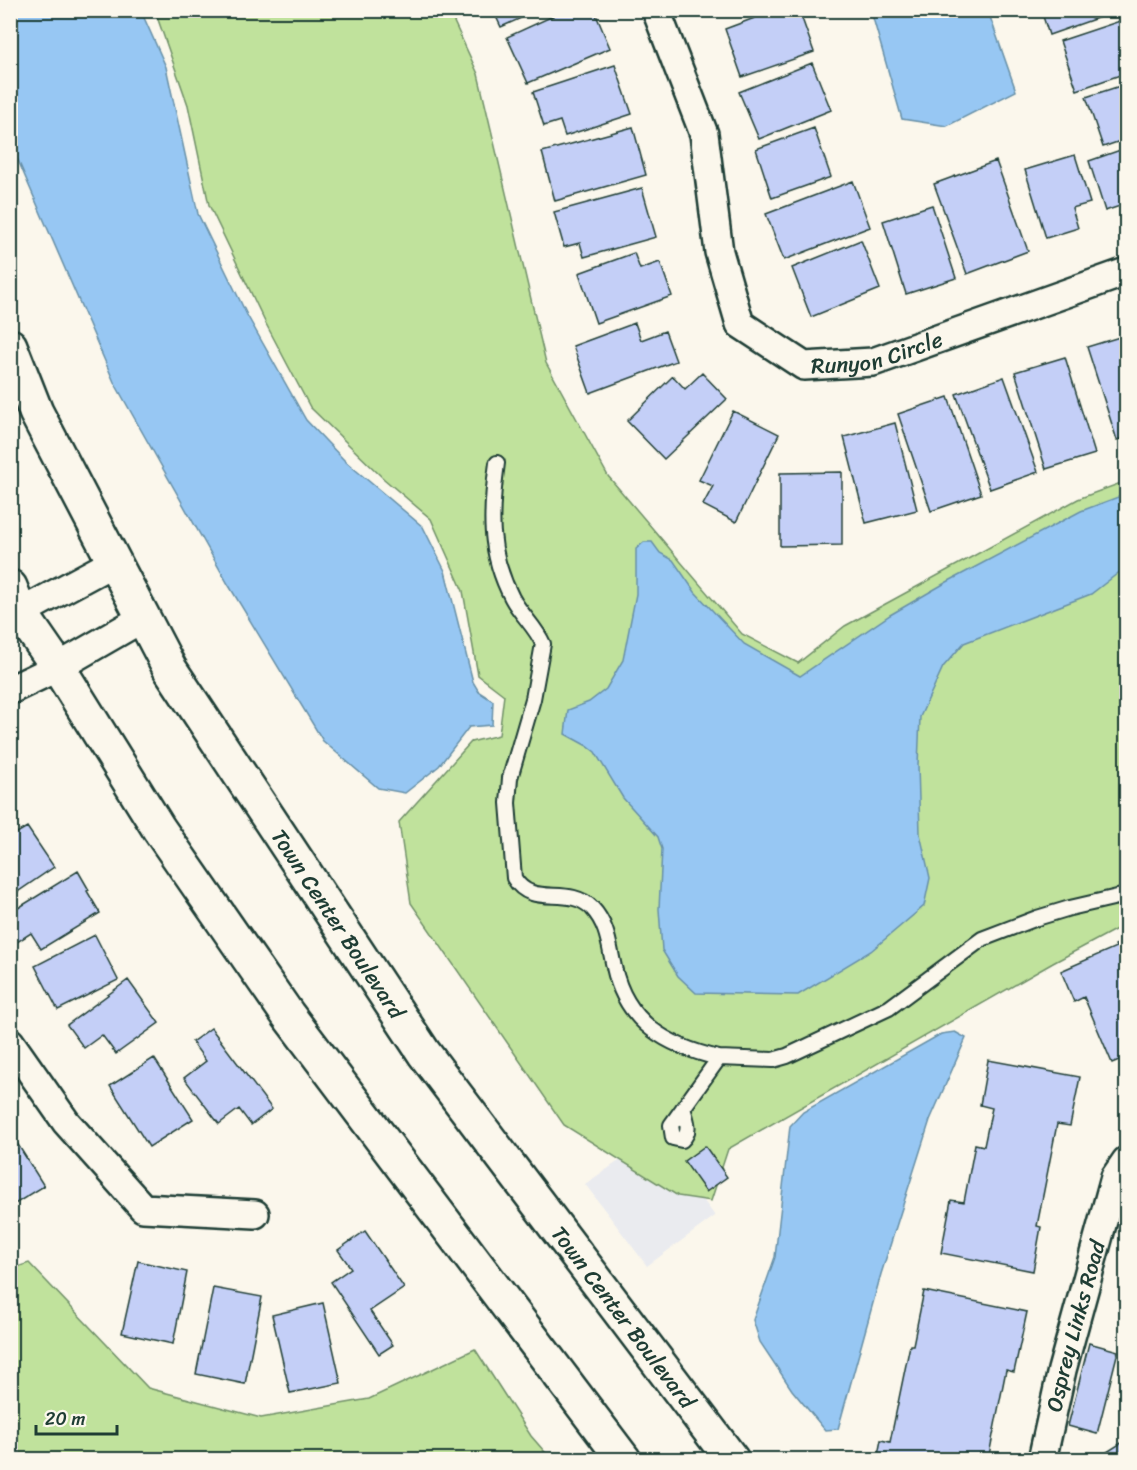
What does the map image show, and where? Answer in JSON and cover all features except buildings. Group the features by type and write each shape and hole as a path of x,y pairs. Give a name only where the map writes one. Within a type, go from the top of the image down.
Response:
{"main road":[{"name":"Town Center Boulevard","path":"10,346 36,412 170,669 424,1053 732,1460"},
{"path":"14,606 58,667 159,829 288,1015 624,1460"}],"street":[{"name":"Runyon Circle","path":"656,10 704,134 719,252 740,324 804,366 873,362 1126,272"},
{"path":"14,606 114,562"},
{"path":"10,690 58,667 143,618"},
{"path":"10,1042 66,1122 143,1209 255,1214"},
{"name":"Osprey Links Road","path":"1042,1460 1062,1370 1115,1177 1126,1161"}],"lane":[{"path":"497,463 491,518 493,548 513,600 543,644 533,699 510,778 508,803 514,878 520,887 530,894 572,897 590,906 602,920 610,942 621,993 636,1015 661,1036 688,1051 718,1058 773,1060 787,1056 889,1008 982,939 1038,918 1126,895"},
{"path":"683,1108 718,1058"}],"shaded area":[{"path":"656,1136 715,1216 647,1266 585,1184"}],"green space":[{"path":"155,11 449,11 478,74 546,363 608,476 742,634 798,663 845,626 1078,499 1126,481 1126,924 1053,963 728,1149 711,1201 678,1196 564,1125 411,903 399,822 471,742 499,735 504,695 478,675 463,591 431,519 384,479 310,407 265,322 209,205 188,105"},
{"path":"29,1263 148,1388 261,1418 369,1399 475,1349 531,1436 551,1459 11,1459 11,1269"}],"water":[{"path":"10,11 141,11 166,67 198,214 247,315 306,420 345,461 423,527 445,571 473,682 479,692 493,701 492,725 469,727 439,766 405,793 378,788 323,741 228,584 114,382 11,144"},
{"path":"871,11 988,11 1016,91 947,126 902,119"},
{"path":"1126,494 1126,567 1091,594 964,643 943,667 920,717 918,765 920,834 930,878 924,906 871,951 798,995 696,993 678,976 662,950 659,909 662,849 658,837 623,798 595,752 565,734 568,710 589,702 606,689 623,660 636,594 636,549 644,542 652,542 660,553 673,560 695,592 744,644 800,676 890,615 947,582 1081,511"},
{"path":"955,1032 966,1038 930,1120 881,1274 838,1429 825,1430 792,1390 760,1342 753,1320 775,1257 790,1126 803,1112 941,1034"}]}
